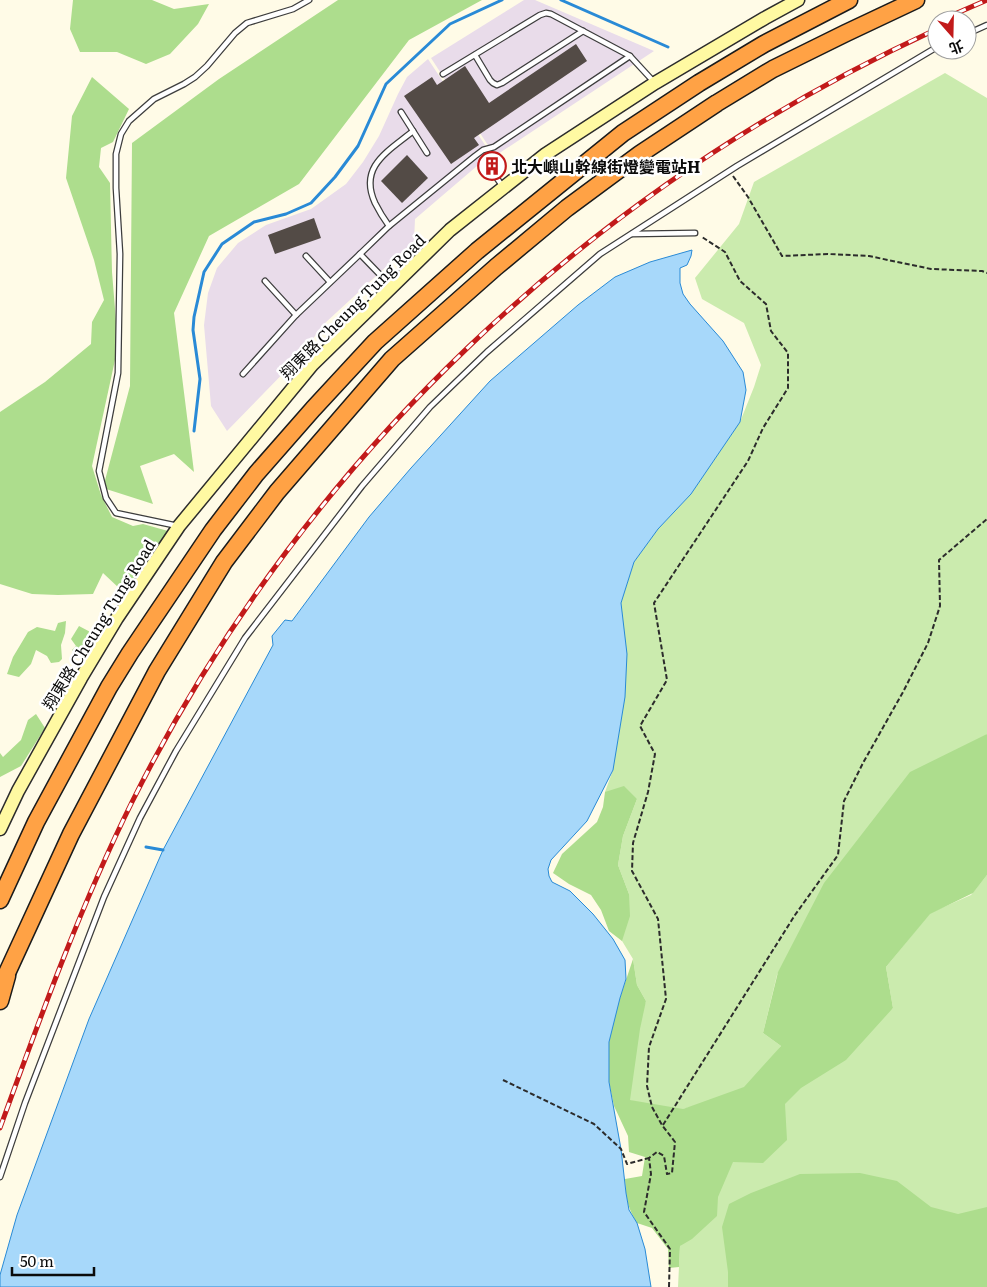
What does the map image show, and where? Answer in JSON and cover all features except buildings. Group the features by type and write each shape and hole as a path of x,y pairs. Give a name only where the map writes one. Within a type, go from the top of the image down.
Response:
{"highway":[{"path":"0,900 36,822 130,653 229,508 307,416 375,342 477,251 623,133 699,83 764,44 849,0"},
{"path":"0,1001 4,979 71,834 157,671 224,562 276,492 392,359 566,208 640,154 773,70 916,0"}],"main road":[{"name":"翔東路 Cheung Tung Road","path":"0,829 18,791 117,618 179,526 312,365 450,230 546,154 655,83 798,0"}],"lane":[{"path":"179,526 116,513 106,498 99,471 118,373 120,254 116,154 121,134 129,121 154,99 195,77 235,33 247,23 293,9 309,0"},
{"path":"443,74 546,13 583,30 630,56 655,83"},
{"path":"475,55 490,80 497,85 583,30"},
{"path":"0,1177 25,1103 104,897 140,818 176,751 245,638 362,486 430,407 487,352 600,254 730,171 927,53"},
{"path":"243,374 296,315 389,226 483,150 494,146 630,56"},
{"path":"401,112 427,153"},
{"path":"389,226 375,204 371,193 369,184 371,174 373,167 381,158 413,131"},
{"path":"494,174 504,188"},
{"path":"631,234 696,232"},
{"path":"360,254 392,287"},
{"path":"306,256 330,282"},
{"path":"265,281 296,315"}],"path":[{"path":"730,171 748,197 782,256 828,254 869,256 930,269 982,271 987,273"},
{"path":"503,1080 594,1124 621,1149 627,1164 649,1158 657,1152 664,1156 667,1174 672,1174 675,1142 662,1125 652,1107 648,1086 649,1047 666,999 658,919 632,870 632,843 648,792 654,754 640,726 667,680 654,603 748,460 763,428 788,388 788,353 770,331 766,304 740,281 725,252 696,232"},
{"path":"662,1125 795,915 838,855 844,801 928,643 940,606 939,560 987,519"},
{"path":"649,1158 651,1174 644,1212 670,1249 669,1287"}],"shaded area":[{"path":"524,0 535,0 654,51 495,156 431,58"},
{"path":"428,59 491,154 415,219 414,241 324,324 300,356 227,431 211,406 204,325 208,293 217,268 238,243 266,225 311,209 346,184 363,162 379,136 407,77"}],"green space":[{"path":"73,0 152,0 174,9 209,4 198,24 170,54 146,64 117,52 80,52 70,29"},
{"path":"338,0 482,0 409,40 299,184 209,236 174,313 194,472 174,454 140,466 153,504 103,488 130,386 132,143 219,79"},
{"path":"945,73 987,98 987,734 826,883 777,975 763,1033 781,1046 746,1091 680,1110 627,1100 636,1030 646,1001 637,985 633,959 616,931 629,894 618,865 623,836 637,799 605,792 613,770 623,627 621,603 634,562 658,529 691,494 740,422 761,365 744,323 702,299 695,278 739,224 754,182"},
{"path":"92,77 129,109 113,142 101,148 99,167 110,183 112,272 118,346 92,466 101,495 112,517 133,526 143,524 168,531 136,580 120,589 103,573 93,594 32,594 0,584 0,412 45,382 91,344 92,322 104,300 94,260 66,178 72,116"},
{"path":"66,621 61,645 62,659 59,662 51,663 47,656 36,650 31,664 19,677 7,674 13,657 28,632 37,627 55,631 58,623"},
{"path":"79,626 96,635 92,646 81,649 77,656 72,650 76,646 71,639"},
{"path":"36,714 45,728 21,766 0,777 0,753 3,757 21,740 28,720"},
{"path":"987,734 987,875 973,893 930,914 886,967 893,1008 846,1060 801,1088 785,1104 787,1140 763,1163 733,1162 718,1197 717,1216 692,1239 680,1246 679,1267 669,1268 668,1249 652,1228 637,1223 629,1207 625,1179 642,1176 645,1157 629,1152 628,1136 614,1106 609,1082 609,1042 620,998 633,959 637,985 646,1001 630,1100 683,1109 744,1087 781,1046 763,1033 778,972 824,883 910,772"},
{"path":"624,786 637,799 623,836 618,865 629,894 630,916 622,941 609,931 601,910 591,895 569,884 553,873 562,854 597,822 603,807 605,792"},
{"path":"987,875 987,1246 744,1287 678,1287 680,1246 726,1168 768,1106 893,1008 886,967 930,913 971,895"},
{"path":"860,1173 897,1181 931,1207 958,1214 987,1207 987,1287 728,1287 722,1227 729,1204 751,1193 800,1174"}],"water":[{"path":"692,250 687,265 680,268 680,283 683,294 723,341 743,372 746,390 740,422 691,494 658,529 634,562 621,603 627,654 625,697 613,770 587,821 551,860 548,869 552,882 570,891 593,914 613,939 625,960 626,979 609,1042 609,1082 621,1149 629,1210 637,1223 645,1249 651,1287 0,1287 0,1275 17,1215 89,1019 163,850 273,645 272,636 285,620 292,621 369,517 490,381 578,305 615,277 650,262"}],"waterway":[{"path":"194,431 200,379 193,330 194,317 204,272 222,244 254,222 286,214 311,203 335,177 358,146 386,84 450,24 502,0"},
{"path":"561,0 668,47"},
{"path":"146,847 163,850"}],"railway":[{"path":"964,10 987,0"},
{"path":"0,1128 78,922 132,802 201,677 281,559 370,449 468,347 575,253 689,169 810,94 927,34"}],"place":[{"name":"北大嶼山幹線街燈變電站H","path":"492,166"}]}
